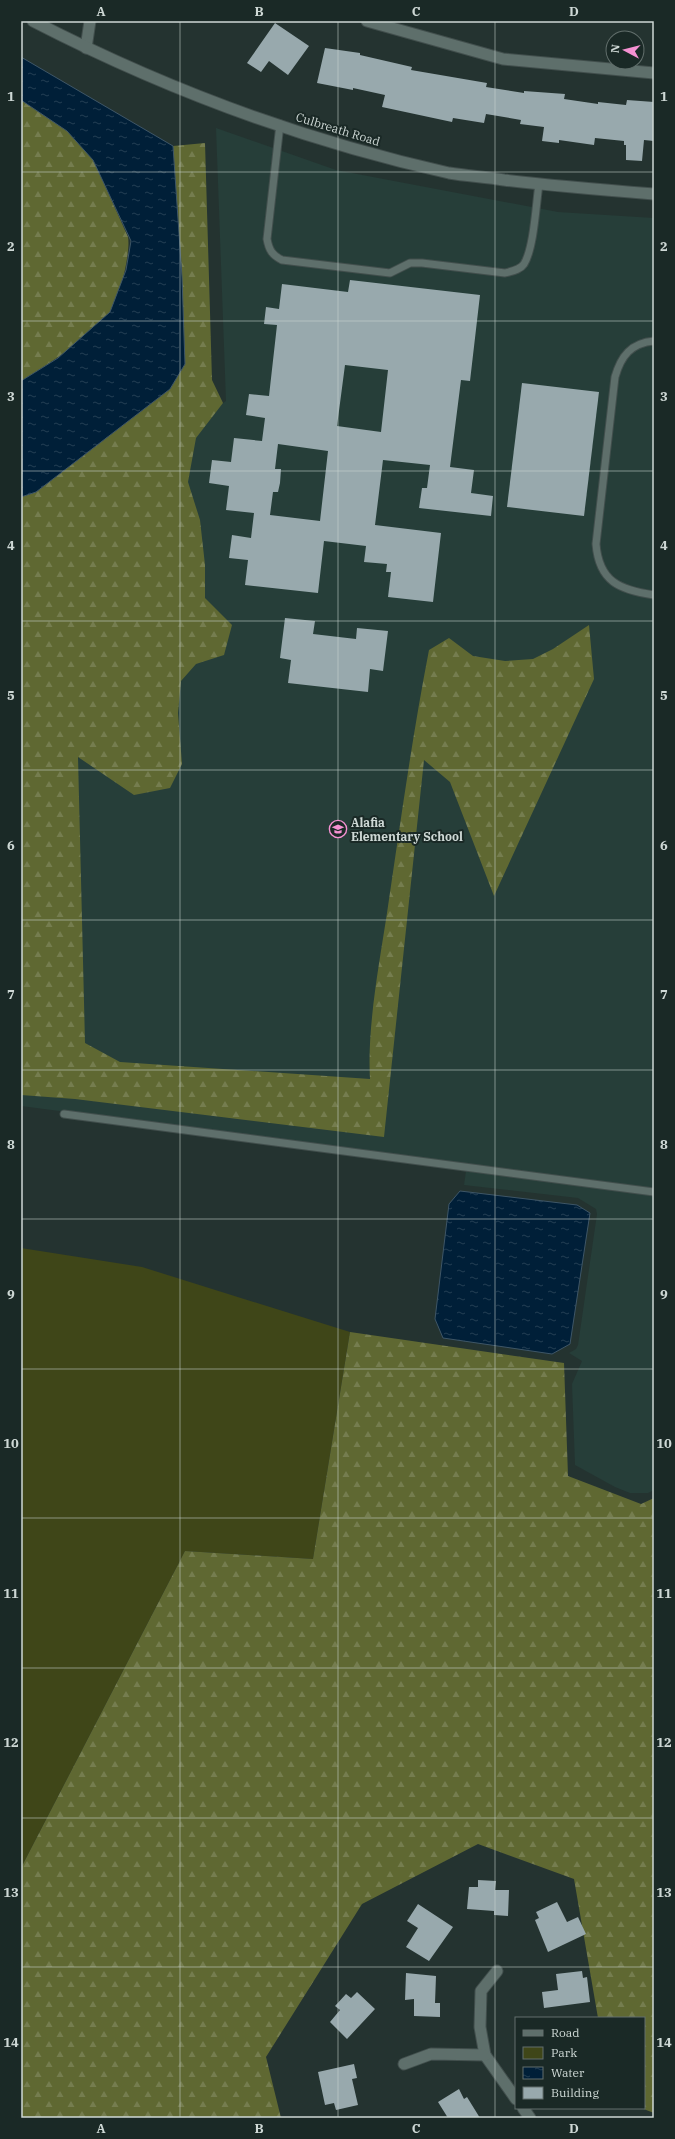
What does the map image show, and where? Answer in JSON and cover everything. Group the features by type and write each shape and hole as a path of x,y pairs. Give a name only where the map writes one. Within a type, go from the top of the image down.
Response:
{"street":[{"name":"Culbreath Road","path":"33,21 86,48 198,97 337,144 451,173 539,184 654,194"},
{"path":"86,48 90,21"},
{"path":"367,21 503,59 654,73"},
{"path":"497,1971 481,1991 480,2027 485,2055 515,2098"},
{"path":"404,2064 431,2054 485,2055"},
{"path":"524,2109 530,2118"}],"lane":[{"path":"280,124 266,239 272,253 282,260 390,273 410,263 422,263 505,273 515,271 523,265 529,253 539,184"},
{"path":"654,341 637,344 630,349 618,366 615,377 596,544 597,557 608,578 627,590 654,595"},
{"path":"64,1114 654,1192"}],"shaded area":[{"name":"Alafia Elementary School","path":"216,128 336,170 558,212 654,218 654,1188 21,1106 21,552 226,401"},
{"path":"466,1171 654,1195 654,1490 648,1493 630,1493 615,1487 575,1465 572,1384 582,1361 569,1353 576,1349 578,1345 597,1214 596,1209 578,1198 464,1185"}],"green space":[{"path":"21,100 67,131 94,161 128,237 128,254 117,299 109,313 100,323 67,350 44,367 21,381"},
{"path":"205,143 212,380 223,403 196,438 188,482 200,520 205,565 205,598 232,625 224,655 196,664 181,681 178,713 182,764 170,788 134,795 78,757 85,1043 120,1062 370,1079 370,1039 377,975 429,650 449,638 473,656 505,661 533,659 553,649 589,625 594,679 494,896 450,782 424,760 384,1137 75,1099 21,1095 21,497 36,492 170,389 185,364 173,146"},
{"path":"21,1248 142,1267 350,1332 313,1559 185,1551 21,1868"},
{"path":"350,1332 564,1363 568,1476 641,1504 654,1498 654,2113 644,2109 645,2109 645,2017 598,2017 574,1879 478,1844 362,1904 266,2057 281,2118 21,2118 21,1868 185,1551 313,1559"}],"water":[{"path":"21,57 173,146 182,277 185,364 170,389 36,492 21,497 21,381 58,358 110,312 126,270 131,241 93,160 67,131 21,100"},
{"path":"460,1191 577,1205 590,1213 570,1344 552,1354 443,1338 435,1319 449,1204"}],"building":[{"path":"275,23 309,46 288,75 269,61 261,72 247,63"},
{"path":"325,48 360,53 360,55 412,67 411,70 487,83 486,87 524,93 524,91 565,94 564,99 598,104 598,102 626,105 627,100 654,102 654,141 644,140 642,161 626,160 626,145 624,145 624,141 595,138 594,145 559,140 559,143 542,141 544,127 520,124 521,120 486,114 484,123 453,118 452,122 382,107 385,95 353,88 353,90 317,83"},
{"path":"350,280 480,295 470,381 461,380 450,467 474,470 471,493 493,496 491,516 419,508 422,488 427,488 430,465 383,460 375,525 441,533 433,602 388,597 391,572 386,572 387,564 364,562 366,546 324,541 318,593 245,585 248,560 229,558 232,535 251,538 254,513 226,510 229,486 209,483 212,460 231,462 234,438 262,441 265,418 246,415 249,394 269,396 277,325 264,324 266,307 279,309 282,284 348,292","holes":["345,365 388,370 381,432 337,426","278,444 328,451 320,521 270,515 273,492 278,492 280,483 281,469 275,469"]},
{"path":"522,383 599,392 584,516 507,507"},
{"path":"285,618 315,621 313,634 356,639 357,628 388,631 383,671 370,669 368,692 288,683 291,660 280,658"},
{"path":"478,1880 496,1881 495,1890 509,1890 508,1916 494,1915 494,1911 467,1909 469,1887 478,1887"},
{"path":"557,1902 567,1922 578,1917 586,1934 548,1952 535,1920 539,1918 536,1912"},
{"path":"418,1904 453,1927 429,1961 406,1947 418,1928 407,1921"},
{"path":"582,1971 583,1978 587,1977 590,2002 544,2008 542,1992 558,1990 556,1974"},
{"path":"406,1973 436,1976 435,2003 440,2003 440,2017 414,2016 414,1999 405,2000"},
{"path":"357,1992 375,2009 347,2039 330,2022 340,2010 335,2006 346,1994 351,1998"},
{"path":"354,2064 357,2078 352,2079 358,2105 336,2110 334,2103 325,2105 318,2072"},
{"path":"459,2089 464,2099 467,2097 480,2118 448,2118 438,2102"}],"place":[{"name":"Alafia Elementary School","path":"338,829"}]}
